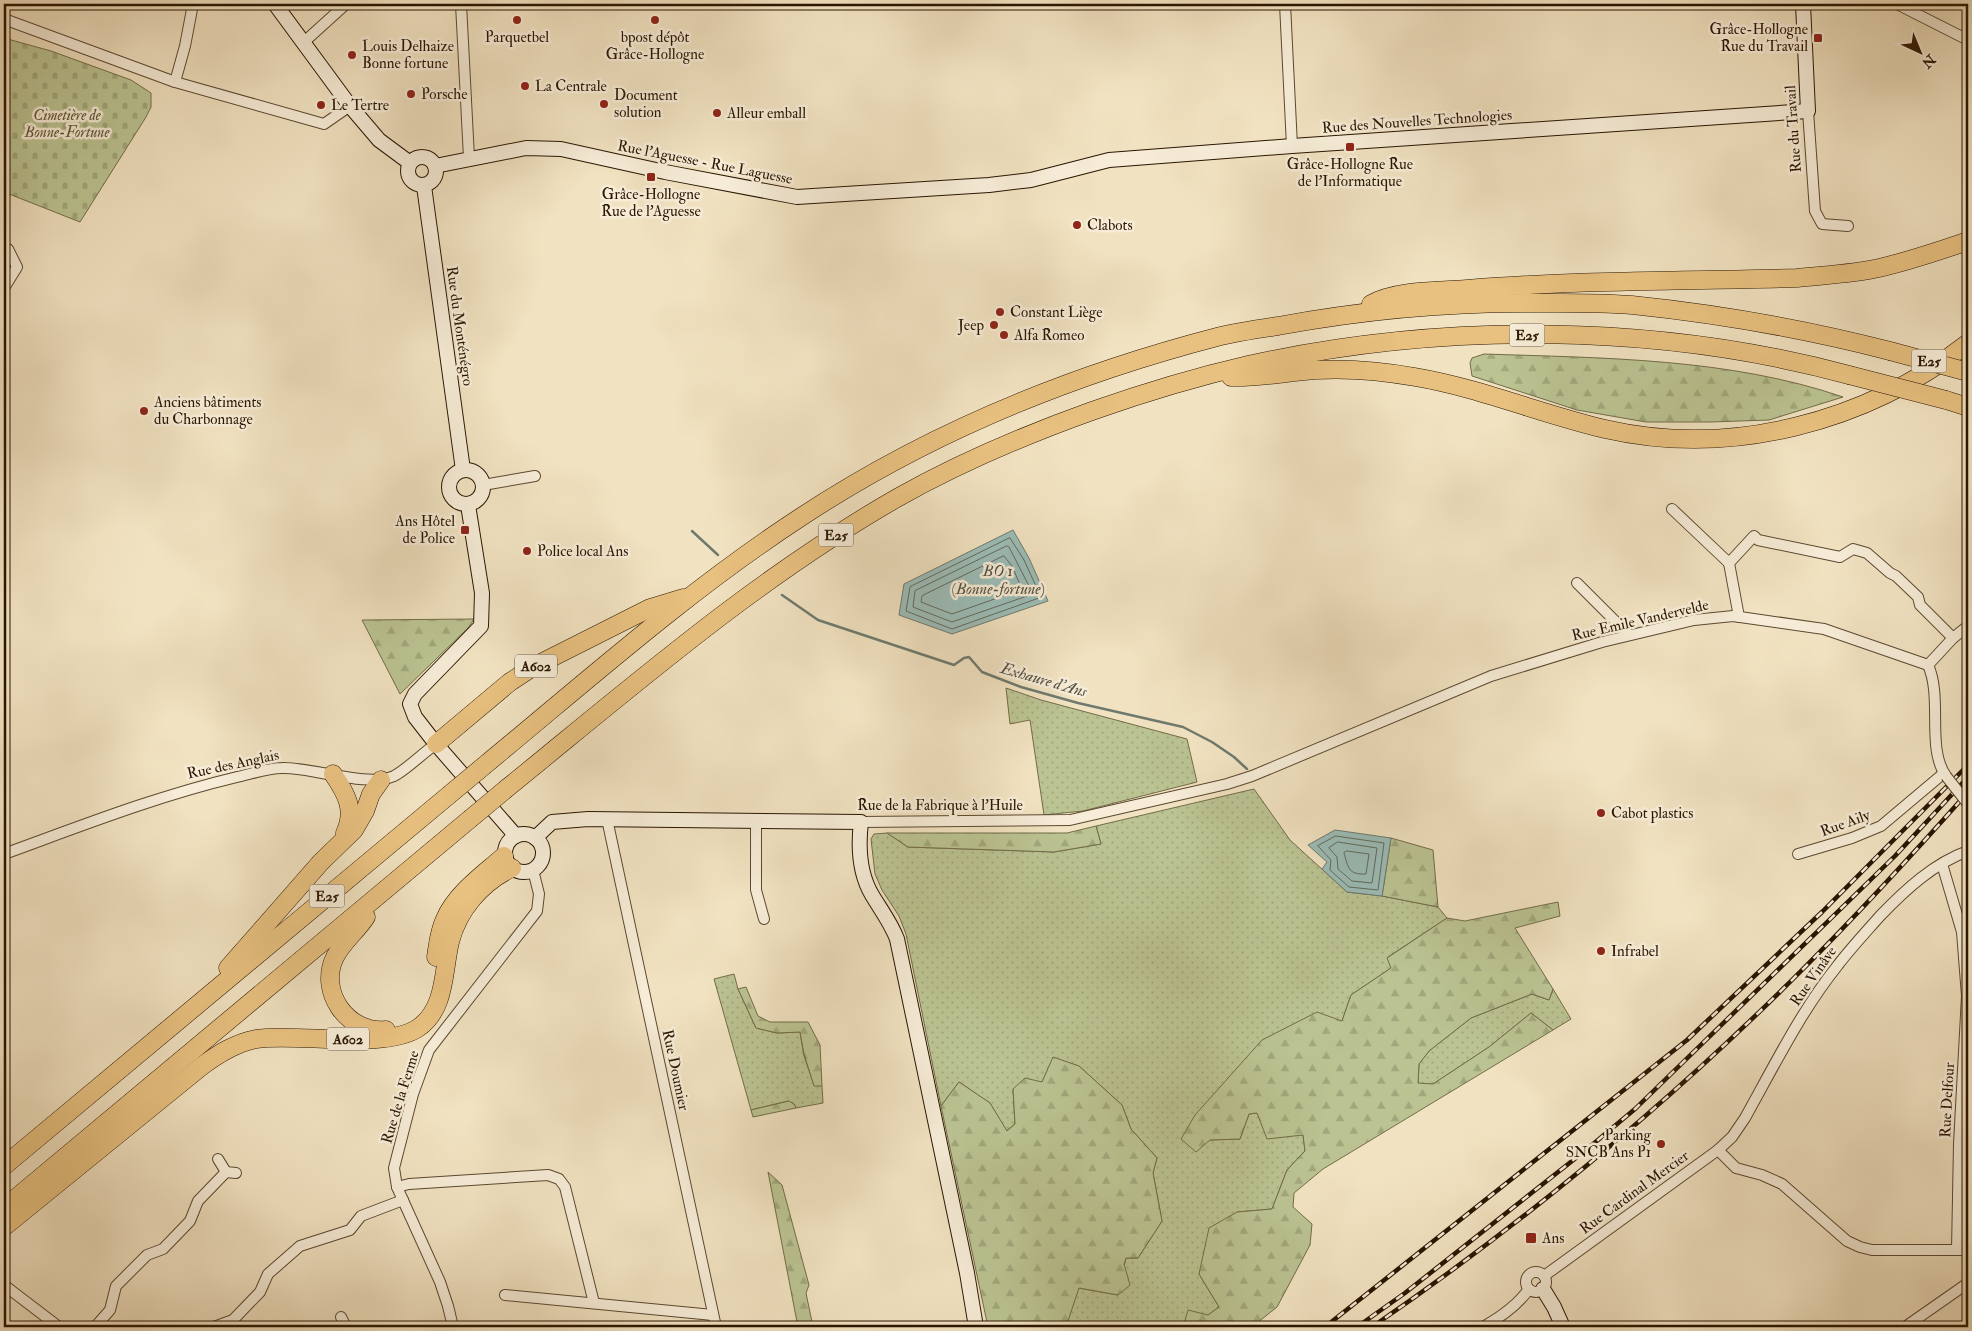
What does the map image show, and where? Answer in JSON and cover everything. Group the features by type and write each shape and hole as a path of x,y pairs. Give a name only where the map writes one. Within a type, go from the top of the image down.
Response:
{"highway":[{"path":"1355,313 1382,298 1429,292 1506,286 1797,278 1836,274 1878,268 1928,255 1968,241"},
{"name":"E25","path":"4,1166 485,765 693,594 745,555 817,506 872,474 1039,394 1129,363 1220,336 1355,313 1478,303 1628,305 1710,315 1788,328 1890,351 1968,372"},
{"name":"E25","path":"4,1208 506,789 720,616 790,565 899,497 965,463 1037,431 1129,398 1248,365 1343,348 1417,340 1496,335 1652,340 1741,353 1815,366 1968,407"},
{"path":"1206,376 1247,377 1316,370 1377,372 1450,384 1606,429 1643,436 1710,439 1778,431 1816,422 1865,404 1916,378 1968,343"},
{"name":"A602","path":"436,744 510,682 533,667 650,608 693,594"},
{"path":"333,774 346,792 351,812 349,824 342,841"},
{"path":"204,998 237,957 354,830 365,812 371,794 381,780"},
{"name":"A602","path":"379,896 361,925 334,958 330,978 331,992 337,1006 344,1015 365,1028 379,1031 392,1029 408,1023 421,1013 431,994 440,934 453,904 508,862"},
{"name":"A602","path":"4,1226 202,1066 234,1046 253,1040 274,1037 366,1039 391,1037 405,1034 417,1028 435,1009 440,994 450,940 465,908 475,895 501,873 508,862"},
{"name":"A602","path":"114,1136 165,1074"}],"street":[{"path":"175,82 185,46 193,4"},
{"path":"275,4 350,106 379,140 410,163"},
{"path":"304,42 346,4"},
{"path":"461,4 468,158"},
{"path":"1285,4 1292,146"},
{"name":"Rue du Travail","path":"1803,4 1815,211 1822,224 1848,226"},
{"path":"1897,4 1968,40"},
{"path":"4,19 175,82 324,124 350,106"},
{"name":"Rue des Nouvelles Technologies","path":"1031,180 1109,160 1808,112"},
{"name":"Rue l'Aguesse - Rue Laguesse","path":"435,166 526,148 561,149 796,198 982,186 1031,180"},
{"path":"421,157 430,160 435,166 435,177 429,184 424,186 414,184 407,172 410,163 421,157"},
{"name":"Rue du Monténégro","path":"424,186 463,470"},
{"path":"4,248 8,249 17,267 4,288"},
{"path":"463,470 477,474 483,485 482,494 479,499 468,505 456,501 449,491 449,485 453,476 463,470"},
{"path":"483,485 534,476"},
{"path":"468,505 482,593 481,626 414,694 410,704 415,717 436,744 516,836"},
{"path":"1672,509 1729,563 1739,617"},
{"path":"1729,563 1754,536 1758,540 1840,556 1853,549 1867,553 1890,574 1896,576 1918,597 1920,605 1953,638"},
{"path":"1577,583 1629,635"},
{"name":"Rue Emile Vandervelde","path":"1338,739 1490,676 1602,642 1694,620 1739,617 1824,629 1928,665"},
{"path":"1968,626 1953,638 1928,665 1935,700 1938,760 1945,775 1968,804"},
{"name":"Rue de la Fabrique à l'Huile","path":"535,838 552,822 607,819 861,822 1070,820 1227,784 1252,776 1338,739"},
{"path":"381,780 394,776 436,744"},
{"name":"Rue des Anglais","path":"4,854 120,811 236,777 280,768 381,780"},
{"name":"Rue Aily","path":"1798,854 1852,838 1882,826 1945,775"},
{"name":"Rue Doumier","path":"607,819 716,1327"},
{"path":"756,821 756,890 764,919"},
{"path":"861,822 859,850 861,866 868,886 889,920 897,939 960,1240 976,1327"},
{"path":"530,835 535,838 542,847 543,854 542,860 533,870 524,872 508,862 507,845 516,836 530,835"},
{"name":"Rue Vinâve","path":"1718,1150 1732,1137 1745,1118 1789,1039 1837,965 1896,899 1942,864 1968,851"},
{"name":"Rue Delfour","path":"1942,864 1962,932 1967,996 1957,1250"},
{"name":"Rue de la Ferme","path":"453,1327 440,1282 397,1187 394,1168 414,1094 429,1050 537,911 539,894 533,870"},
{"path":"1718,1150 1736,1168 1762,1175 1782,1184 1847,1241 1860,1247 1872,1250 1968,1250"},
{"name":"Rue Cardinal Mercier","path":"1483,1327 1511,1309 1539,1285 1718,1150"},
{"path":"95,1327 110,1310 116,1286 146,1255 163,1249 190,1221 194,1215 198,1200 231,1172 218,1159"},
{"path":"397,1187 409,1184 548,1175 559,1179 565,1187 594,1303"},
{"path":"214,1327 233,1320 260,1292 268,1274 300,1246 350,1230 361,1216 403,1200"},
{"path":"1905,1327 1968,1283"},
{"path":"4,1284 59,1327"},
{"path":"1539,1285 1554,1307 1562,1327"},
{"path":"505,1296 713,1315"},
{"path":"341,1318 346,1327"}],"green space":[{"name":"Cimetière de Bonne-Fortune","path":"4,38 51,51 131,80 151,93 151,107 146,117 80,222 4,192"},
{"path":"1484,354 1620,359 1711,367 1756,374 1800,384 1843,397 1769,420 1646,422 1577,410 1472,376 1470,363 1472,358"},
{"path":"474,619 468,628 400,694 362,620"},
{"path":"1006,688 1041,700 1187,739 1197,782 1083,811 1044,815 1030,720 1010,724"},
{"path":"1254,789 1290,840 1347,892 1382,896 1438,907 1447,918 1388,957 1391,968 1351,995 1342,1021 1210,1140 1240,1139 1249,1114 1257,1113 1303,1135 1305,1151 1287,1170 1272,1209 1237,1212 1199,1274 1219,1307 1208,1315 1184,1323 1183,1327 1066,1327 1078,1288 1118,1295 1126,1258 1138,1258 1162,1221 1153,1173 1157,1158 1131,1129 1122,1105 1079,1066 1053,1058 1042,1082 1013,1089 1015,1124 1006,1131 990,1103 959,1082 941,1106 906,934 899,916 882,890 875,874 871,839 874,834 887,833 908,847 1054,852 1101,844 1096,826"},
{"path":"1096,826 1101,844 1054,852 908,847 887,833 1067,833"},
{"path":"1391,838 1433,850 1438,907 1382,896"},
{"path":"1558,902 1560,916 1515,928 1553,989 1549,1000 1532,994 1471,1018 1429,1051 1419,1064 1418,1083 1433,1084 1489,1047 1531,1013 1553,1030 1323,1169 1294,1193 1293,1207 1312,1224 1310,1245 1277,1307 1252,1327 1183,1327 1188,1310 1208,1315 1219,1307 1199,1274 1209,1228 1237,1212 1272,1209 1287,1170 1305,1151 1303,1135 1267,1139 1257,1113 1249,1114 1240,1139 1210,1140 1196,1152 1181,1139 1195,1115 1262,1040 1317,1012 1342,1021 1351,995 1391,968 1387,958 1447,918 1465,921"},
{"path":"734,974 738,989 756,1028 777,1033 800,1032 804,1056 814,1085 822,1086 823,1103 796,1108 794,1104 788,1101 751,1110 714,979"},
{"path":"746,987 758,1016 770,1022 808,1022 820,1045 822,1086 814,1086 804,1054 800,1032 777,1033 756,1028 738,989"},
{"path":"1553,989 1571,1019 1553,1030 1531,1013 1489,1047 1433,1084 1418,1084 1419,1064 1429,1051 1471,1018 1532,994 1549,1000"},
{"path":"1053,1057 1079,1066 1122,1105 1131,1129 1157,1158 1153,1173 1162,1221 1138,1258 1126,1258 1124,1264 1130,1285 1118,1295 1079,1288 1066,1327 988,1327 941,1106 959,1082 990,1103 1007,1131 1015,1124 1013,1089 1025,1078 1042,1082"},
{"path":"789,1101 796,1108 753,1117 751,1110"},
{"path":"768,1172 782,1185 809,1285 806,1293 813,1327 798,1327"}],"water":[{"name":"BO 1 (Bonne-fortune)","path":"1013,530 1029,558 1048,601 952,634 899,615 904,584"},
{"path":"1335,830 1391,838 1382,896 1347,892 1322,869 1327,862 1308,845"}],"waterway":[{"name":"Exhaure d'Ans","path":"692,531 718,555"},
{"name":"Exhaure d'Ans","path":"782,595 818,620 954,665 969,657 982,672 1021,687 1078,703 1183,727 1212,742 1234,757 1247,769"}],"railway":[{"path":"1325,1327 1687,1040 1822,912 1968,765"},
{"path":"1357,1327 1405,1293 1635,1109 1895,856 1968,777"},
{"path":"1372,1327 1485,1246 1540,1203 1699,1068 1822,950 1886,883 1968,792"}],"place":[{"name":"Parquetbel","path":"517,20"},
{"name":"bpost dépôt Grâce-Hollogne","path":"655,20"},
{"name":"Grâce-Hollogne Rue du Travail","path":"1818,38"},
{"name":"Louis Delhaize Bonne fortune","path":"352,55"},
{"name":"La Centrale","path":"525,86"},
{"name":"Porsche","path":"411,94"},
{"name":"Document solution","path":"604,104"},
{"name":"Le Tertre","path":"321,105"},
{"name":"Alleur emball","path":"717,113"},
{"name":"Grâce-Hollogne Rue de l'Informatique","path":"1350,147"},
{"name":"Grâce-Hollogne Rue de l'Aguesse","path":"651,177"},
{"name":"Clabots","path":"1077,225"},
{"name":"Constant Liège","path":"1000,312"},
{"name":"Jeep","path":"994,325"},
{"name":"Alfa Romeo","path":"1004,335"},
{"name":"Anciens bâtiments du Charbonnage","path":"144,411"},
{"name":"Ans Hôtel de Police","path":"465,530"},
{"name":"Police local Ans","path":"527,551"},
{"name":"Cabot plastics","path":"1601,813"},
{"name":"Infrabel","path":"1601,951"},
{"name":"Parking SNCB Ans P1","path":"1661,1144"},
{"name":"Ans","path":"1531,1238"}]}
